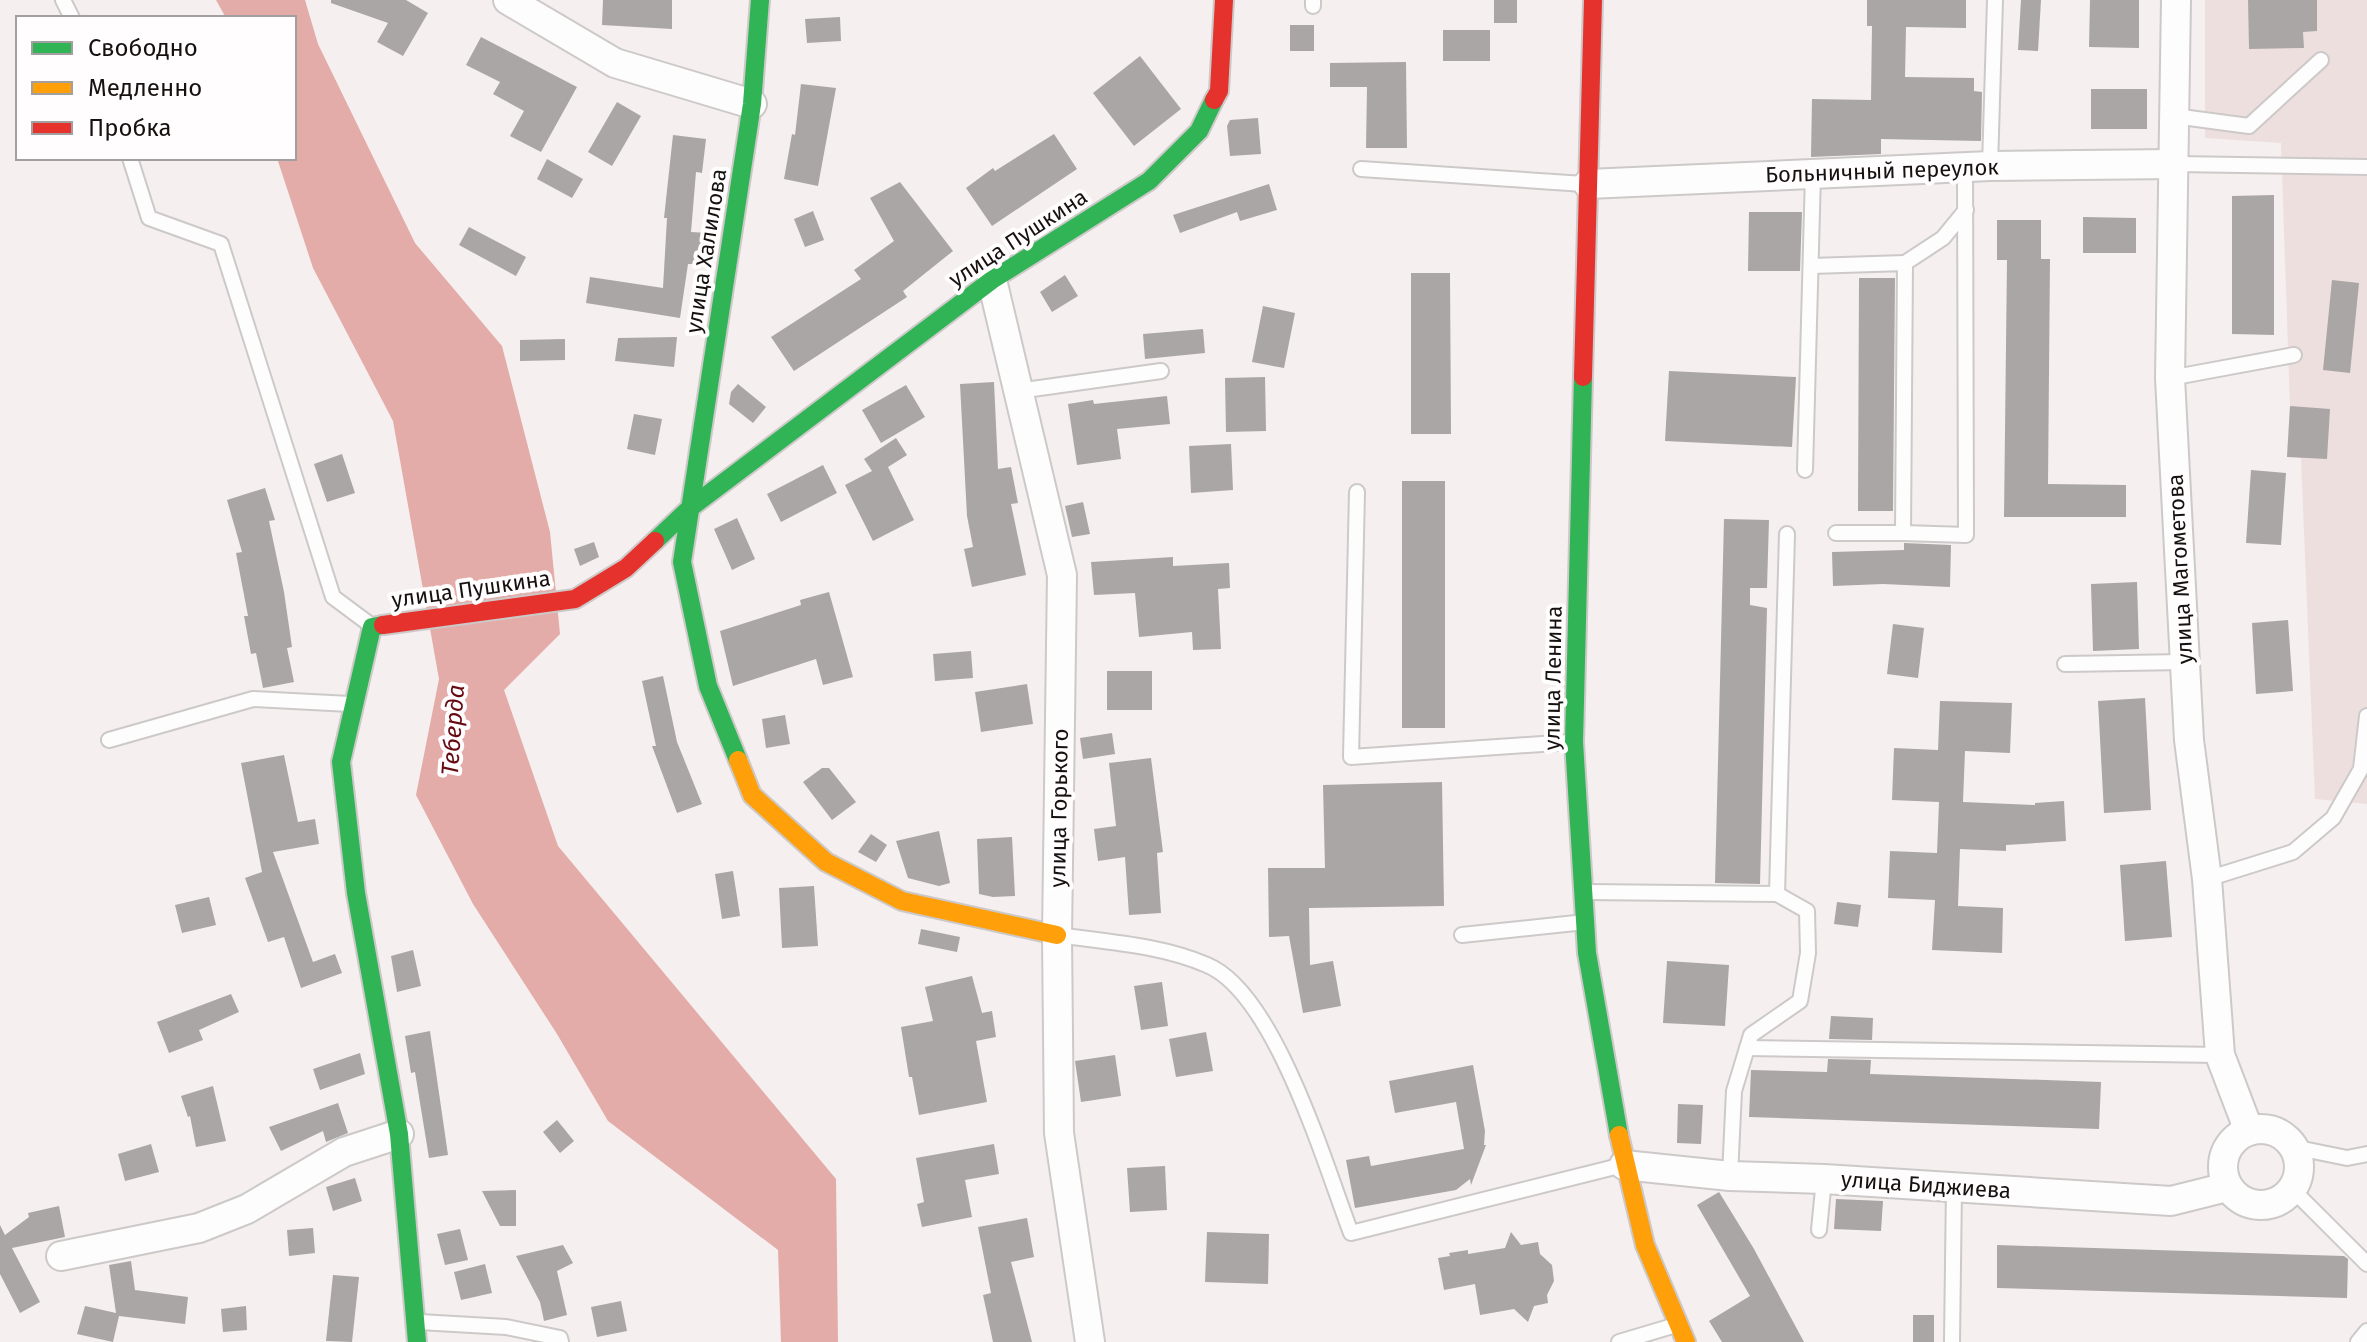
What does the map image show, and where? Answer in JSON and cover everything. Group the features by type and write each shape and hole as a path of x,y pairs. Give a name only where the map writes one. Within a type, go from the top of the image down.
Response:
{"street":[{"path":"508,0 615,63 752,104"},
{"name":"улица Халилова","path":"760,0 752,104 682,562 708,686 752,795 826,862 902,901 1057,935"},
{"name":"улица Пушкина","path":"417,1342 399,1134 356,893 341,762 372,627 575,599 626,568 690,508 992,280 1149,181 1199,131 1219,91 1224,0"},
{"name":"улица Ленина","path":"1593,0 1574,742 1587,953 1624,1165 1645,1245 1681,1334"},
{"name":"улица Магометова","path":"2176,0 2170,378 2189,740 2207,879 2220,1055 2249,1131"},
{"name":"Больничный переулок","path":"1588,184 1977,166 2175,164"},
{"name":"улица Горького","path":"992,280 1062,575 1057,935 1059,1133 1090,1342"},
{"path":"2262,1129 2285,1137 2293,1147 2299,1168 2292,1189 2283,1198 2272,1204 2247,1203 2227,1187 2223,1171 2225,1154 2234,1140 2249,1131 2262,1129"},
{"path":"61,1256 199,1228 247,1209 344,1152 399,1134"},
{"name":"улица Биджиева","path":"1624,1165 1730,1176 2171,1201 2227,1187"}],"lane":[{"path":"1836,533 1966,535 1966,210 1977,166 1995,0"},
{"path":"2174,116 2249,126 2321,60"},
{"path":"131,160 149,218 221,244 333,597 372,627"},
{"path":"2175,164 2367,167"},
{"path":"1361,169 1588,184"},
{"path":"1805,470 1813,174"},
{"path":"1811,266 1905,263 1943,238 1966,210"},
{"path":"1903,533 1905,263"},
{"path":"2170,378 2294,355"},
{"path":"1018,391 1161,371"},
{"path":"1357,492 1351,757 1574,742"},
{"path":"1777,894 1787,534"},
{"path":"2065,664 2184,662"},
{"path":"109,740 253,699 355,704"},
{"path":"2207,879 2293,852 2333,818 2361,769 2367,716"},
{"path":"1583,892 1777,894 1807,911 1808,953 1800,1001 1751,1035 1734,1091 1730,1176"},
{"path":"1462,935 1585,922"},
{"path":"1057,935 1151,949 1209,965 1247,995 1283,1056 1351,1233 1624,1165"},
{"path":"1747,1048 2220,1055"},
{"path":"2293,1147 2347,1158 2367,1154"},
{"path":"1819,1230 1824,1179"},
{"path":"1952,1342 1954,1187"},
{"path":"2292,1189 2367,1264"},
{"path":"415,1322 506,1327 560,1338 561,1342"},
{"path":"2358,1342 2367,1331"},
{"path":"1619,1342 1681,1334"}],"shaded area":[{"path":"2205,0 2367,0 2367,804 2315,799 2301,458 2287,456 2290,406 2281,143 2205,138"}],"water":[{"name":"Теберда","path":"216,0 305,0 318,44 415,243 502,346 550,532 560,634 504,690 558,846 836,1179 838,1342 781,1342 778,1250 608,1121 557,1034 473,904 416,795 439,679 393,421 313,268 278,160 296,160 296,16 225,16"}],"building":[{"path":"331,0 406,0 428,13 403,56 377,42 388,23 331,3"},
{"path":"603,0 672,0 672,29 602,25"},
{"path":"1494,0 1517,0 1517,23 1494,23"},
{"path":"1867,0 1966,0 1966,28 1906,27 1905,77 1974,78 1974,91 1982,92 1981,141 1881,139 1881,154 1811,157 1812,99 1871,100 1872,26 1867,26"},
{"path":"2021,0 2041,0 2038,51 2018,50"},
{"path":"2090,0 2139,0 2139,48 2089,47"},
{"path":"2248,0 2317,0 2317,31 2303,32 2304,48 2249,49"},
{"path":"840,17 841,41 807,43 805,19"},
{"path":"1290,25 1314,25 1314,51 1290,51"},
{"path":"1443,30 1490,30 1490,61 1443,61"},
{"path":"481,37 577,87 541,152 510,136 524,111 493,94 500,82 466,65"},
{"path":"1140,56 1181,109 1134,146 1093,93"},
{"path":"1406,62 1407,148 1366,148 1367,87 1330,87 1330,63"},
{"path":"801,84 836,88 818,186 784,179 792,134 795,135"},
{"path":"2091,89 2147,89 2147,129 2091,129"},
{"path":"617,102 641,116 612,166 588,152"},
{"path":"1258,118 1261,154 1230,156 1227,126 1230,120"},
{"path":"1054,134 1077,169 992,226 966,188 993,168 995,171"},
{"path":"673,135 706,139 702,173 696,172 691,232 709,233 704,264 688,264 680,318 586,303 590,277 663,288 667,218 664,218"},
{"path":"547,159 583,179 572,198 537,179"},
{"path":"900,182 953,251 903,291 907,297 794,371 771,337 861,279 854,270 894,241 870,198"},
{"path":"1269,184 1277,210 1240,221 1237,212 1180,233 1173,215"},
{"path":"2274,195 2274,335 2232,334 2232,196"},
{"path":"813,211 824,240 805,247 794,219"},
{"path":"1749,212 1802,212 1800,271 1748,271"},
{"path":"2083,217 2136,218 2136,253 2083,253"},
{"path":"1997,220 2041,220 2041,259 2050,259 2048,484 2126,485 2126,517 2004,517 2007,260 1997,260"},
{"path":"469,227 526,257 516,276 459,245"},
{"path":"1411,273 1450,273 1451,434 1411,434"},
{"path":"1065,275 1078,296 1052,312 1040,292"},
{"path":"1859,278 1895,278 1893,511 1858,511"},
{"path":"2332,280 2359,283 2350,373 2323,370"},
{"path":"1263,306 1295,313 1284,368 1252,362"},
{"path":"1203,329 1205,353 1145,359 1143,334"},
{"path":"677,337 674,367 615,361 618,338"},
{"path":"565,339 565,360 520,361 520,340"},
{"path":"1669,371 1796,377 1792,447 1665,441"},
{"path":"1265,377 1266,431 1226,432 1225,378"},
{"path":"994,382 998,469 1011,467 1018,503 1011,504 1026,575 972,587 964,549 973,547 967,516 960,384"},
{"path":"738,384 766,407 753,423 729,404 731,392"},
{"path":"906,385 925,417 881,443 862,410"},
{"path":"1167,396 1170,424 1117,429 1121,459 1077,465 1068,404"},
{"path":"2290,406 2330,409 2327,459 2287,457"},
{"path":"634,414 662,419 655,455 627,449"},
{"path":"896,438 907,455 888,467 914,520 873,541 845,485 872,471 864,459"},
{"path":"1231,444 1233,490 1191,493 1189,446"},
{"path":"342,454 355,493 327,502 314,464"},
{"path":"823,465 837,493 781,522 767,494"},
{"path":"2251,470 2286,473 2281,545 2246,543"},
{"path":"1402,481 1445,481 1445,728 1402,728"},
{"path":"265,488 275,520 269,521 284,592 292,647 287,648 294,682 263,688 256,653 251,654 244,616 248,616 236,553 242,552 227,500"},
{"path":"1083,502 1090,534 1072,537 1065,506"},
{"path":"737,518 755,559 732,570 714,529"},
{"path":"1724,519 1769,520 1767,588 1750,588 1750,605 1767,608 1760,884 1715,883"},
{"path":"594,542 599,557 580,566 574,549"},
{"path":"1904,543 1951,545 1950,587 1883,584 1833,586 1832,552 1904,550"},
{"path":"1173,557 1173,566 1229,563 1230,588 1218,589 1221,649 1193,650 1192,632 1139,637 1135,593 1094,595 1091,562"},
{"path":"2137,582 2139,649 2093,651 2091,584"},
{"path":"829,592 853,677 823,685 816,659 733,686 720,631 801,605 800,600"},
{"path":"2288,620 2293,691 2256,694 2252,623"},
{"path":"1893,624 1924,628 1918,678 1887,674"},
{"path":"971,651 973,678 935,681 933,654"},
{"path":"1107,671 1152,671 1152,710 1107,710"},
{"path":"663,676 677,742 702,804 677,813 652,746 656,746 642,681"},
{"path":"1027,684 1033,724 981,732 975,692"},
{"path":"2145,698 2151,810 2104,813 2098,701"},
{"path":"1940,701 2012,703 2010,753 1965,751 1963,802 2035,805 2064,801 2066,841 2006,845 2006,851 1960,849 1958,906 2003,908 2002,953 1932,950 1935,900 1888,898 1890,851 1937,853 1939,802 1892,800 1894,748 1938,750"},
{"path":"785,715 790,744 766,748 762,719"},
{"path":"1112,733 1115,754 1083,759 1080,738"},
{"path":"284,755 298,822 315,819 319,844 273,852 313,962 335,954 342,973 301,988 284,937 268,942 245,878 262,872 241,763"},
{"path":"1151,758 1163,852 1157,853 1161,913 1129,915 1125,857 1098,861 1094,829 1116,826 1109,763"},
{"path":"822,768 829,768 856,802 832,820 803,782"},
{"path":"1442,782 1444,906 1309,908 1310,965 1333,961 1341,1006 1303,1013 1289,936 1269,937 1268,868 1325,868 1323,785"},
{"path":"939,831 950,883 939,886 908,878 896,841"},
{"path":"871,834 887,845 876,862 858,852"},
{"path":"1012,837 1015,896 979,894 977,839"},
{"path":"2166,861 2172,937 2125,941 2120,865"},
{"path":"733,871 740,916 722,919 715,874"},
{"path":"814,886 818,946 782,948 779,888"},
{"path":"209,897 216,925 182,933 175,905"},
{"path":"1837,902 1861,905 1858,927 1834,924"},
{"path":"921,929 960,937 957,952 918,944"},
{"path":"413,950 421,986 397,992 391,956"},
{"path":"1667,961 1729,965 1725,1026 1663,1023"},
{"path":"972,976 982,1013 992,1011 996,1037 976,1041 987,1102 919,1115 901,1027 933,1021 925,987"},
{"path":"1162,982 1168,1026 1141,1030 1134,986"},
{"path":"231,994 239,1012 199,1030 203,1040 169,1053 157,1022"},
{"path":"1831,1016 1873,1018 1872,1040 1829,1039"},
{"path":"430,1031 448,1155 429,1158 415,1072 411,1073 405,1036"},
{"path":"1206,1032 1213,1071 1176,1077 1169,1039"},
{"path":"360,1053 365,1074 320,1090 313,1069"},
{"path":"1115,1055 1121,1096 1081,1102 1075,1061"},
{"path":"1828,1059 1871,1060 1870,1074 2101,1082 2099,1129 1749,1117 1751,1070 1827,1072"},
{"path":"1473,1065 1486,1145 1471,1185 1470,1179 1456,1190 1355,1208 1346,1160 1369,1156 1371,1166 1464,1149 1456,1102 1395,1113 1389,1081"},
{"path":"213,1086 226,1141 196,1147 190,1116 181,1096"},
{"path":"338,1103 348,1133 326,1142 323,1131 281,1151 269,1127"},
{"path":"1678,1104 1703,1105 1701,1144 1677,1143"},
{"path":"557,1120 574,1141 560,1153 543,1132"},
{"path":"151,1144 159,1172 125,1181 118,1154"},
{"path":"994,1144 999,1174 965,1180 972,1217 922,1227 917,1204 924,1202 916,1158"},
{"path":"1165,1166 1167,1210 1130,1212 1127,1168"},
{"path":"355,1178 362,1201 333,1211 326,1187"},
{"path":"516,1190 516,1226 500,1226 482,1191"},
{"path":"1719,1192 1804,1342 1722,1342 1709,1321 1750,1296 1697,1205"},
{"path":"1836,1199 1883,1201 1881,1231 1834,1229"},
{"path":"59,1206 65,1237 12,1248 40,1302 20,1313 0,1274 0,1225 5,1235 29,1217 28,1213"},
{"path":"1027,1218 1034,1257 1011,1262 1032,1342 993,1342 983,1295 991,1293 978,1227"},
{"path":"313,1228 315,1253 289,1256 287,1230"},
{"path":"460,1229 468,1260 445,1265 437,1234"},
{"path":"1207,1232 1269,1234 1268,1284 1205,1282"},
{"path":"1511,1232 1521,1245 1538,1242 1540,1254 1552,1265 1554,1281 1547,1295 1548,1303 1534,1306 1528,1322 1514,1309 1480,1315 1475,1284 1444,1290 1438,1258 1468,1250 1468,1254 1505,1248"},
{"path":"563,1245 573,1263 557,1271 567,1315 544,1321 540,1302 516,1256"},
{"path":"1997,1245 2344,1256 2348,1259 2347,1298 1997,1288"},
{"path":"131,1261 135,1290 188,1297 185,1324 119,1316 113,1342 77,1334 85,1306 116,1313 109,1265"},
{"path":"485,1264 492,1293 461,1300 454,1272"},
{"path":"333,1275 359,1277 352,1342 326,1341"},
{"path":"621,1301 627,1331 597,1337 591,1307"},
{"path":"246,1306 247,1330 223,1332 221,1309"},
{"path":"1913,1315 1934,1315 1934,1342 1913,1342"}],"traffic: fast":[{"path":"738,760 708,686 682,562 752,104 760,0"},
{"path":"655,541 690,508 992,280 1149,181 1199,131 1214,100"},
{"path":"1583,377 1574,742 1587,953 1619,1135"},
{"path":"383,625 372,627 341,762 356,893 399,1134 417,1342"}],"traffic: slow":[{"path":"738,760 752,795 826,862 902,901 1057,935"},
{"path":"1619,1135 1645,1245 1686,1342"}],"traffic: jam":[{"path":"1214,100 1219,91 1224,0"},
{"path":"1583,377 1593,0"},
{"path":"383,625 575,599 626,568 655,541"}]}
